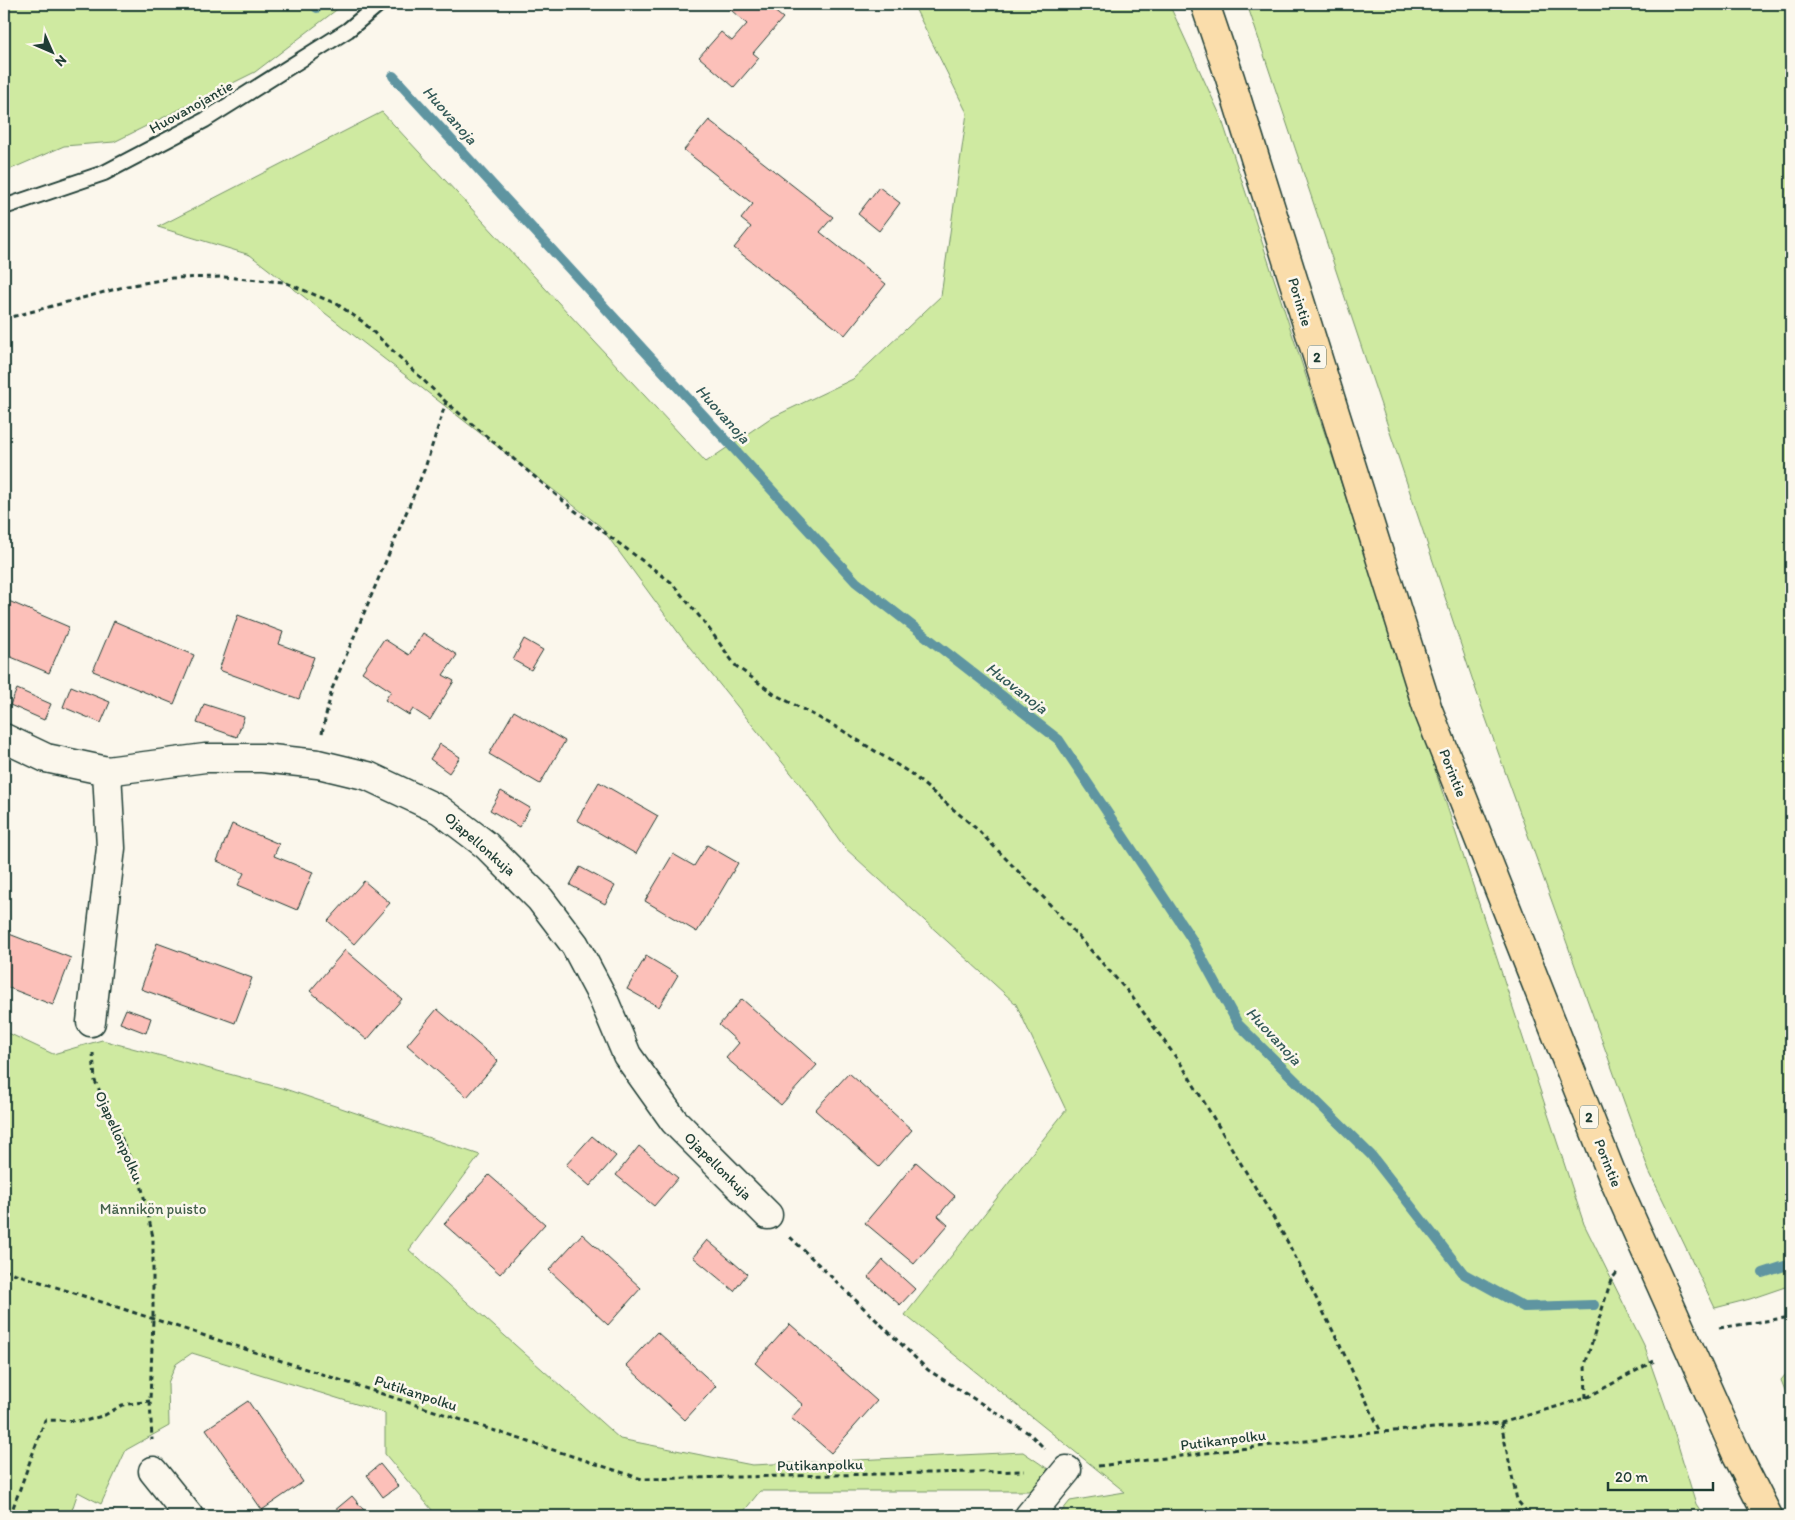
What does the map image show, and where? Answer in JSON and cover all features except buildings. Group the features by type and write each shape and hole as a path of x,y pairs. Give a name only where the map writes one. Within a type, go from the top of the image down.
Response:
{"highway":[{"name":"Porintie","path":"1205,4 1230,78 1428,710 1614,1180 1737,1455 1768,1516"}],"street":[{"name":"Ojapellonkuja","path":"4,738 46,758 107,771 205,758 262,758 318,764 368,776 440,810 486,845 540,899 575,945 602,996 627,1056 674,1121 768,1215"},
{"path":"91,1022 111,848 107,771"},
{"path":"1029,1516 1067,1470"},
{"path":"153,1471 189,1516"}],"lane":[{"name":"Huovanojantie","path":"4,207 104,173 205,120 348,30 379,4"}],"path":[{"path":"4,319 126,286 172,278 224,277 284,282 337,304 363,322 446,402 574,510 672,582 736,666 774,694 840,729 910,773 978,830 1044,898 1130,994 1183,1067 1285,1237 1382,1432"},
{"path":"318,764 323,725 332,689 425,468 446,402"},
{"name":"Ojapellonpolku","path":"91,1022 95,1081 141,1184 153,1237 150,1401 153,1471"},
{"path":"768,1215 928,1370 1030,1434 1067,1470"},
{"name":"Putikanpolku","path":"4,1270 642,1479 1067,1470 1382,1432 1501,1423 1586,1398 1654,1360"},
{"path":"1586,1398 1585,1365 1611,1280"},
{"path":"1719,1328 1791,1317"},
{"path":"10,1516 46,1420 85,1421 105,1415 122,1405 150,1401"},
{"path":"1501,1423 1518,1500 1530,1516"}],"green space":[{"path":"4,4 344,4 255,72 114,142 64,146 4,172"},
{"path":"913,4 1169,4 1221,117 1584,1224 1644,1345 1671,1422 1696,1504 1704,1516 1058,1516 1070,1501 1125,1492 905,1315 1066,1110 1016,1004 845,848 799,783 683,639 600,526 250,255 158,227 382,112 706,462 769,419 853,379 941,296 967,113"},
{"path":"1247,4 1791,4 1791,1285 1750,1299 1715,1308 1649,1171 1480,702"},
{"name":"Männikön puisto","path":"4,1031 53,1054 102,1040 285,1089 480,1155 409,1250 620,1439 752,1465 1023,1452 1048,1469 1032,1491 760,1491 740,1516 437,1516 385,1454 385,1413 192,1353 176,1364 168,1383 169,1426 126,1450 101,1504 78,1492 70,1516 4,1516"},
{"path":"1791,1368 1791,1406 1781,1380"}],"waterway":[{"name":"Huovanoja","path":"313,4 317,8"},
{"name":"Huovanoja","path":"393,76 856,582 1059,740 1191,938 1238,1024 1371,1155 1464,1274 1524,1307 1594,1305"},
{"name":"Huovanoja","path":"1763,1273 1791,1264"}]}
